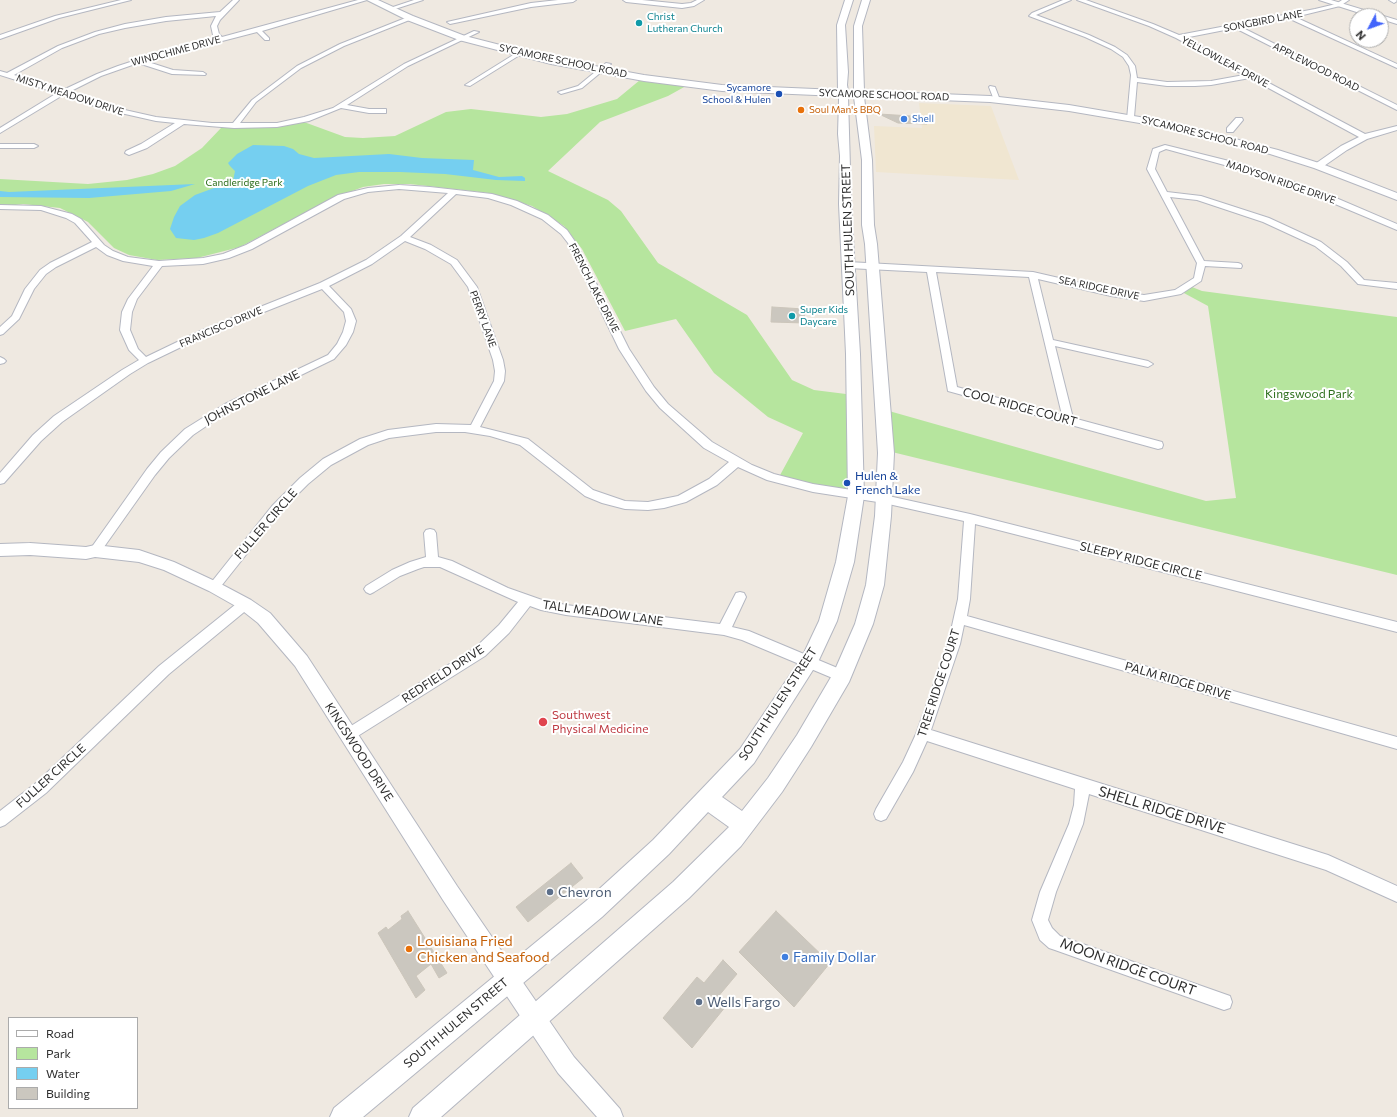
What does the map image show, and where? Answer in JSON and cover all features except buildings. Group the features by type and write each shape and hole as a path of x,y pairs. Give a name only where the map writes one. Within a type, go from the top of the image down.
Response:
{"main road":[{"name":"SYCAMORE SCHOOL ROAD","path":"371,0 410,18 462,38 520,53 604,67 850,90"},
{"name":"SOUTH HULEN STREET","path":"422,1117 681,890 733,839 775,785 800,748 842,676 864,624 875,585 884,499 886,453 868,225 866,145 850,90 843,72 841,25 849,0"},
{"name":"SOUTH HULEN STREET","path":"343,1117 594,909 661,847 747,756 809,662 828,621 845,562 856,496 844,145 858,26 866,0"},
{"path":"401,2 419,10"},
{"name":"SYCAMORE SCHOOL ROAD","path":"447,21 476,32 651,79 722,88 994,93 1078,98 1108,104"},
{"path":"841,25 858,26"},
{"path":"722,88 726,78"},
{"name":"SYCAMORE SCHOOL ROAD","path":"994,93 1069,108 1128,111 1230,130 1323,163 1397,186"},
{"name":"SYCAMORE SCHOOL ROAD","path":"1128,111 1274,152 1323,163 1397,197"},
{"path":"844,145 866,145"},
{"path":"845,204 868,206"},
{"path":"853,395 882,397"},
{"path":"707,799 744,825"}],"street":[{"path":"0,37 43,21 128,0"},
{"path":"220,39 216,35 214,26 222,14 236,0"},
{"name":"WINDCHIME DRIVE","path":"0,131 52,98 99,75 138,61 258,30 364,0"},
{"path":"390,9 401,2 420,0"},
{"path":"447,21 524,6 573,0"},
{"path":"626,0 682,6 692,5 701,0"},
{"path":"1068,0 1032,16 1087,36 1120,52 1129,61 1134,75 1128,111"},
{"name":"YELLOWLEAF DRIVE","path":"1080,0 1144,22 1178,37 1364,137"},
{"path":"1322,0 1349,8"},
{"name":"SONGBIRD LANE","path":"1178,37 1289,16 1338,5 1346,0"},
{"path":"298,12 306,17"},
{"path":"8,75 60,47 97,33 125,26 166,19 222,14"},
{"path":"1289,16 1397,66"},
{"path":"35,18 43,21"},
{"path":"234,126 254,101 299,67 342,45 410,18"},
{"name":"APPLEWOOD ROAD","path":"1235,26 1397,108"},
{"path":"258,30 266,39"},
{"name":"MISTY MEADOW DRIVE","path":"0,73 125,113 182,122 234,126 277,125 324,114 341,106 406,65 476,32"},
{"path":"468,85 520,53"},
{"path":"138,61 172,72 203,74"},
{"path":"561,92 580,87 604,67"},
{"path":"1133,79 1167,84 1196,84 1225,82 1250,76"},
{"path":"341,106 369,111 383,110"},
{"path":"1230,130 1239,120"},
{"path":"0,122 10,124"},
{"path":"129,152 144,146 182,122"},
{"path":"1323,163 1344,148 1364,137 1397,128"},
{"path":"0,146 34,146"},
{"name":"MADYSON RIDGE DRIVE","path":"1165,194 1151,169 1156,151 1162,148 1170,148 1242,167 1319,194 1397,227"},
{"name":"FRENCH LAKE DRIVE","path":"0,207 41,208 69,216 78,221 98,243 110,253 120,257 159,264 203,260 226,256 249,247 321,208 351,194 379,188 399,187 454,192 489,196 514,203 545,217 564,232 572,243 624,349 650,389 664,406 708,445 737,462 771,477 813,488 856,496 884,499"},
{"name":"FRANCISCO DRIVE","path":"0,480 37,438 58,418 144,361 203,333 324,285 369,262 404,238 454,192"},
{"path":"1165,194 1201,263 1238,266"},
{"path":"1165,194 1198,198 1266,220 1318,244 1344,264 1361,282 1397,286"},
{"name":"PERRY LANE","path":"404,238 428,247 454,262 472,287 498,360 500,371 492,396 474,430"},
{"path":"0,332 16,317 30,288 43,272 53,265 98,243"},
{"name":"SEA RIDGE DRIVE","path":"848,265 1033,275 1111,293 1144,298 1160,296 1183,290 1198,279 1201,263"},
{"path":"144,361 134,350 125,330 127,312 133,299 159,264"},
{"name":"COOL RIDGE COURT","path":"931,269 952,389 1158,445"},
{"path":"1033,275 1068,420"},
{"name":"JOHNSTONE LANE","path":"95,551 151,472 165,455 189,432 229,406 331,357 341,345 348,332 350,321 348,311 324,285"},
{"path":"1049,342 1148,364"},
{"name":"FULLER CIRCLE","path":"214,587 276,509 304,481 334,458 364,442 388,434 436,428 474,430 490,432 524,442 589,493 606,500 626,505 648,506 664,504 682,499 713,482 737,462"},
{"name":"SLEEPY RIDGE CIRCLE","path":"884,499 970,518 1397,627"},
{"name":"TREE RIDGE COURT","path":"881,814 908,767 923,734 954,644 964,599 970,518"},
{"path":"430,533 432,561"},
{"name":"KINGSWOOD DRIVE","path":"0,550 30,549 79,552 95,551 139,556 169,566 214,587 245,604 264,618 301,661 450,893 566,1065 612,1117"},
{"name":"TALL MEADOW LANE","path":"370,589 396,573 414,565 432,561 448,564 504,591 541,605 566,610 724,630 744,635 842,676"},
{"path":"724,630 740,597"},
{"name":"REDFIELD DRIVE","path":"348,735 480,652 504,629 527,600"},
{"name":"FULLER CIRCLE","path":"0,820 41,788 164,670 245,604"},
{"name":"PALM RIDGE DRIVE","path":"960,619 1397,743"},
{"name":"SHELL RIDGE DRIVE","path":"923,734 1328,863 1397,894"},
{"name":"MOON RIDGE COURT","path":"1083,786 1081,805 1076,824 1048,892 1040,920 1046,934 1055,942 1224,1002"}],"shaded area":[{"path":"919,103 991,106 1019,180 876,172 874,126 922,128"}],"green space":[{"name":"Candleridge Park","path":"640,80 686,86 668,96 600,122 548,171 608,200 621,211 658,263 747,315 792,380 814,390 846,394 849,486 843,491 779,477 803,433 768,417 714,373 676,319 625,331 582,249 564,226 532,206 488,193 410,184 384,184 363,187 331,199 240,247 197,258 157,260 129,255 114,248 88,222 60,208 23,204 0,207 0,179 88,184 127,180 153,174 175,166 202,148 221,128 271,128 304,122 345,137 363,138 395,136 446,112 471,109 541,117 567,114 617,99"},
{"name":"Kingswood Park","path":"1192,287 1202,291 1397,317 1397,575 892,452 889,411 1206,501 1236,498 1208,306 1182,292"}],"water":[{"path":"253,145 284,146 293,149 299,154 314,158 389,154 422,158 474,160 473,170 499,177 522,176 525,178 525,181 496,180 445,174 400,172 359,172 336,175 308,186 218,233 194,240 176,238 170,229 180,206 195,195 233,181 235,171 228,163 237,154"},
{"path":"195,184 171,191 89,198 0,197 0,191 9,192"}],"place":[{"name":"Christ Lutheran Church","path":"639,23"},
{"name":"Sycamore School & Hulen","path":"779,94"},
{"name":"Soul Man's BBQ","path":"801,110"},
{"name":"Shell","path":"904,119"},
{"name":"Super Kids Daycare","path":"792,316"},
{"name":"Hulen & French Lake","path":"847,483"},
{"name":"Southwest Physical Medicine","path":"543,722"},
{"name":"Chevron","path":"550,892"},
{"name":"Louisiana Fried Chicken and Seafood","path":"409,949"},
{"name":"Family Dollar","path":"785,957"},
{"name":"Wells Fargo","path":"699,1002"}]}
